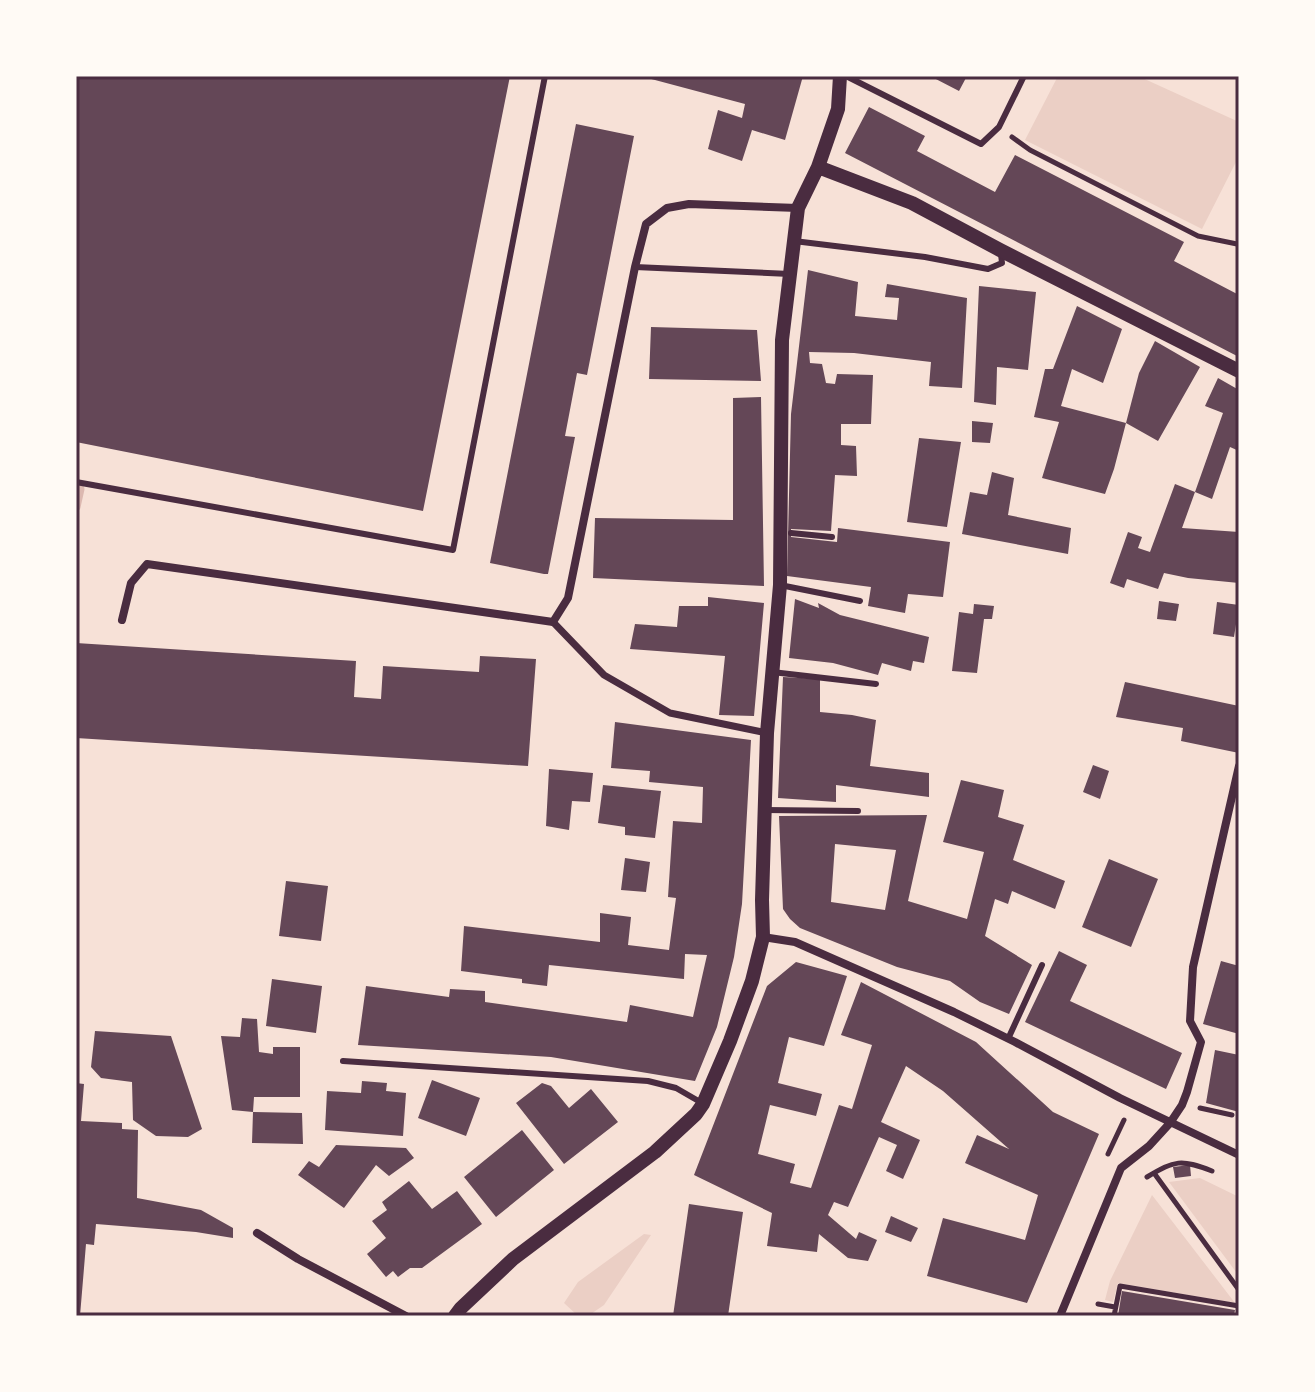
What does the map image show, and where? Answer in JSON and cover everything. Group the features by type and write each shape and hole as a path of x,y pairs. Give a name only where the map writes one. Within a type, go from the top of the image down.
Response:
{"street":[{"path":"455,1316 513,1259 655,1152 696,1114 703,1104 752,981 763,937 767,733 786,533 782,340 798,208 818,167 838,109 843,76"},
{"path":"818,167 912,203 1239,371"},
{"path":"553,622 568,598 646,224 667,208 689,204 798,208"},
{"path":"122,620 131,583 147,564 553,622 604,675 670,713 767,733"},
{"path":"1060,1316 1121,1168 1149,1146 1170,1123 1187,1092 1201,1042 1190,1021 1193,967 1239,766"},
{"path":"763,937 795,942 954,1012 1120,1098 1239,1155"},
{"path":"257,1233 298,1259 406,1316"}],"lane":[{"path":"76,482 453,550 545,76"},
{"path":"843,76 981,144 999,127 1024,76"},
{"path":"794,241 925,257 988,269 1002,263 1000,250"},
{"path":"635,267 790,274"},
{"path":"786,533 832,537"},
{"path":"780,585 860,601"},
{"path":"772,672 876,684"},
{"path":"765,810 858,811"},
{"path":"1008,1039 1042,965"},
{"path":"343,1061 648,1081 676,1088 703,1104"}],"path":[{"path":"999,127 1030,150 1198,236 1237,244"},
{"path":"1182,1105 1232,1115"},
{"path":"1147,1177 1173,1162 1191,1163 1212,1171"},
{"path":"1154,1173 1239,1290"},
{"path":"1114,1316 1120,1286 1239,1306"},
{"path":"1098,1304 1115,1307"}],"shaded area":[{"path":"1058,76 1138,76 1239,122 1239,156 1202,229 1025,140"},
{"path":"1200,1178 1239,1197 1239,1276 1169,1182"},
{"path":"1152,1195 1235,1303 1118,1283 1113,1302 1105,1300 1110,1281"},
{"path":"644,1234 651,1235 604,1305 588,1316 578,1316 564,1303 578,1282"}],"building":[{"path":"76,76 510,76 423,511 76,442"},
{"path":"640,76 803,76 785,140 752,130 742,161 708,149 718,110 742,118 745,104"},
{"path":"930,76 967,76 959,91"},
{"path":"869,107 925,136 917,151 995,192 1015,155 1184,242 1174,261 1239,295 1237,356 845,153"},
{"path":"576,124 634,136 587,375 577,373 565,436 575,437 548,574 544,574 490,563"},
{"path":"808,270 858,282 855,316 897,320 899,298 885,297 887,284 967,298 962,388 929,386 931,362 854,353 809,352 810,363 822,364 826,383 835,384 837,374 873,375 871,424 841,424 841,445 856,446 857,476 835,475 831,531 791,529 791,537 837,542 838,528 950,542 943,597 908,594 905,613 868,606 871,587 787,576 791,414"},
{"path":"979,286 1036,292 1028,370 997,367 996,405 974,402"},
{"path":"1077,306 1122,329 1103,383 1072,369 1061,406 1126,423 1105,494 1042,478 1059,422 1034,417 1045,369 1053,369"},
{"path":"651,327 757,330 761,381 649,379"},
{"path":"1155,341 1200,367 1158,441 1126,423 1139,373"},
{"path":"1218,378 1239,390 1239,451 1230,447 1212,499 1195,492 1223,413 1205,406"},
{"path":"761,397 764,586 593,578 595,518 733,520 733,398"},
{"path":"972,421 993,423 990,443 972,442"},
{"path":"919,438 961,442 947,527 907,522"},
{"path":"992,472 1014,478 1008,515 1071,528 1068,554 962,534 970,492 987,495"},
{"path":"1175,484 1195,492 1182,528 1239,532 1239,583 1164,573 1158,589 1127,579 1124,588 1110,583 1128,532 1142,537 1138,548 1150,552"},
{"path":"708,597 764,603 754,716 719,715 725,656 630,649 635,624 677,627 679,606 708,606"},
{"path":"795,599 819,608 818,603 840,615 929,637 924,663 913,661 911,671 882,663 878,675 833,663 789,658"},
{"path":"1159,601 1179,604 1176,621 1157,619"},
{"path":"1217,602 1239,605 1234,637 1213,634"},
{"path":"974,604 994,606 992,619 984,619 977,673 952,671 959,612 973,614"},
{"path":"76,643 356,661 354,697 381,699 383,666 479,672 480,656 536,659 528,766 76,738"},
{"path":"783,677 820,679 820,712 876,720 870,766 929,773 929,797 836,785 836,802 778,798"},
{"path":"1125,682 1239,706 1239,753 1181,741 1183,728 1116,717"},
{"path":"615,722 751,740 742,904 734,957 717,1027 695,1081 551,1057 358,1045 366,986 449,997 450,989 485,991 485,1002 627,1022 630,1005 693,1017 707,955 685,954 684,979 549,965 547,986 522,983 522,979 461,971 464,926 600,942 600,913 631,917 628,945 669,950 676,898 668,897 673,821 702,823 703,787 649,782 650,771 611,768"},
{"path":"1093,765 1109,771 1100,799 1083,792"},
{"path":"549,769 593,773 590,802 572,801 569,830 546,826"},
{"path":"961,780 1004,790 998,817 1024,825 1013,860 1065,881 1055,909 1012,891 1008,904 995,899 985,936 1032,965 1009,1014 980,1002 950,981 897,967 800,928 783,909 779,816 927,815 908,901 967,919 984,852 943,842","holes":["835,844 896,850 885,910 831,902"]},
{"path":"603,785 661,791 655,838 625,835 625,827 598,823"},
{"path":"625,858 650,862 646,892 621,890"},
{"path":"1109,859 1158,879 1131,947 1082,927"},
{"path":"286,881 328,886 321,941 279,936"},
{"path":"1059,951 1087,965 1070,1001 1182,1053 1166,1089 1025,1022"},
{"path":"1221,961 1239,966 1239,1034 1203,1024"},
{"path":"796,962 847,976 824,1046 789,1037 778,1083 822,1094 816,1116 770,1105 758,1154 795,1164 790,1183 811,1188 839,1105 852,1109 872,1045 841,1035 861,982 976,1042 1053,1112 1099,1134 1027,1303 927,1276 943,1218 1025,1240 1038,1195 965,1163 977,1135 1009,1149 943,1091 906,1066 881,1122 920,1140 903,1179 886,1171 897,1145 879,1137 848,1207 834,1202 828,1215 856,1239 859,1232 877,1240 868,1261 848,1258 819,1234 817,1252 767,1246 772,1213 694,1175 767,986"},
{"path":"272,979 322,986 316,1033 266,1026"},
{"path":"242,1018 257,1019 259,1052 273,1054 273,1047 300,1047 300,1097 254,1097 253,1112 232,1110 221,1036 240,1037"},
{"path":"95,1031 171,1036 202,1129 188,1137 156,1136 133,1120 132,1082 101,1078 91,1067"},
{"path":"1215,1050 1239,1055 1239,1112 1206,1103"},
{"path":"432,1080 480,1098 466,1136 418,1118"},
{"path":"362,1081 387,1083 386,1091 406,1093 403,1136 325,1130 327,1091 361,1093"},
{"path":"76,1083 84,1084 81,1121 122,1123 122,1129 138,1130 137,1198 201,1210 233,1228 233,1238 96,1224 94,1245 86,1244 80,1316 76,1316"},
{"path":"542,1083 551,1086 569,1108 591,1089 618,1122 564,1164 516,1103"},
{"path":"253,1112 302,1113 303,1144 252,1143"},
{"path":"522,1130 554,1170 496,1217 464,1177"},
{"path":"336,1145 406,1148 414,1158 389,1176 376,1165 344,1208 298,1175 309,1161 319,1167"},
{"path":"1190,1165 1191,1176 1175,1178 1173,1167"},
{"path":"409,1181 432,1209 457,1191 482,1224 422,1268 410,1268 398,1277 393,1271 386,1277 367,1254 386,1238 372,1221 387,1210 382,1202"},
{"path":"689,1204 743,1212 728,1316 673,1316"},
{"path":"891,1216 918,1228 911,1242 885,1232"},
{"path":"1122,1291 1235,1310 1234,1316 1118,1316"}],"waterway":[{"path":"76,507 80,489"}]}
